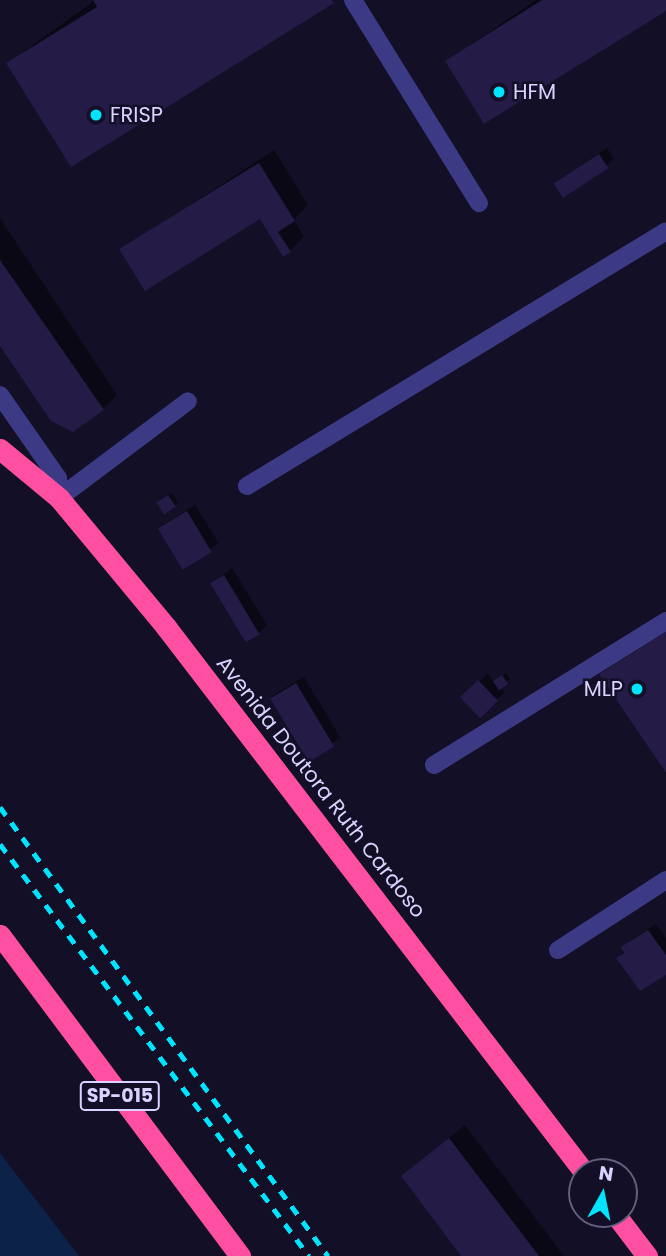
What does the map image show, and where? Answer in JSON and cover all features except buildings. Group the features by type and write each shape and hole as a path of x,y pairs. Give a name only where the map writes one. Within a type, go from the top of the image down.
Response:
{"highway":[{"name":"Avenida Doutora Ruth Cardoso","path":"0,449 59,498 254,738 572,1158"},
{"name":"SP-015","path":"0,936 240,1256"},
{"path":"626,1228 647,1256"}],"street":[{"path":"354,0 479,203"},
{"path":"247,486 666,231"},
{"path":"0,395 58,478 59,498"},
{"path":"59,498 188,401"},
{"path":"434,765 666,621"},
{"path":"558,950 665,884"}],"water":[{"path":"0,1153 79,1256 0,1256"}],"railway":[{"path":"0,807 328,1256"},
{"path":"0,844 309,1256"}],"place":[{"name":"HFM","path":"499,92"},
{"name":"FRISP","path":"96,115"},
{"name":"MLP","path":"637,689"}]}
